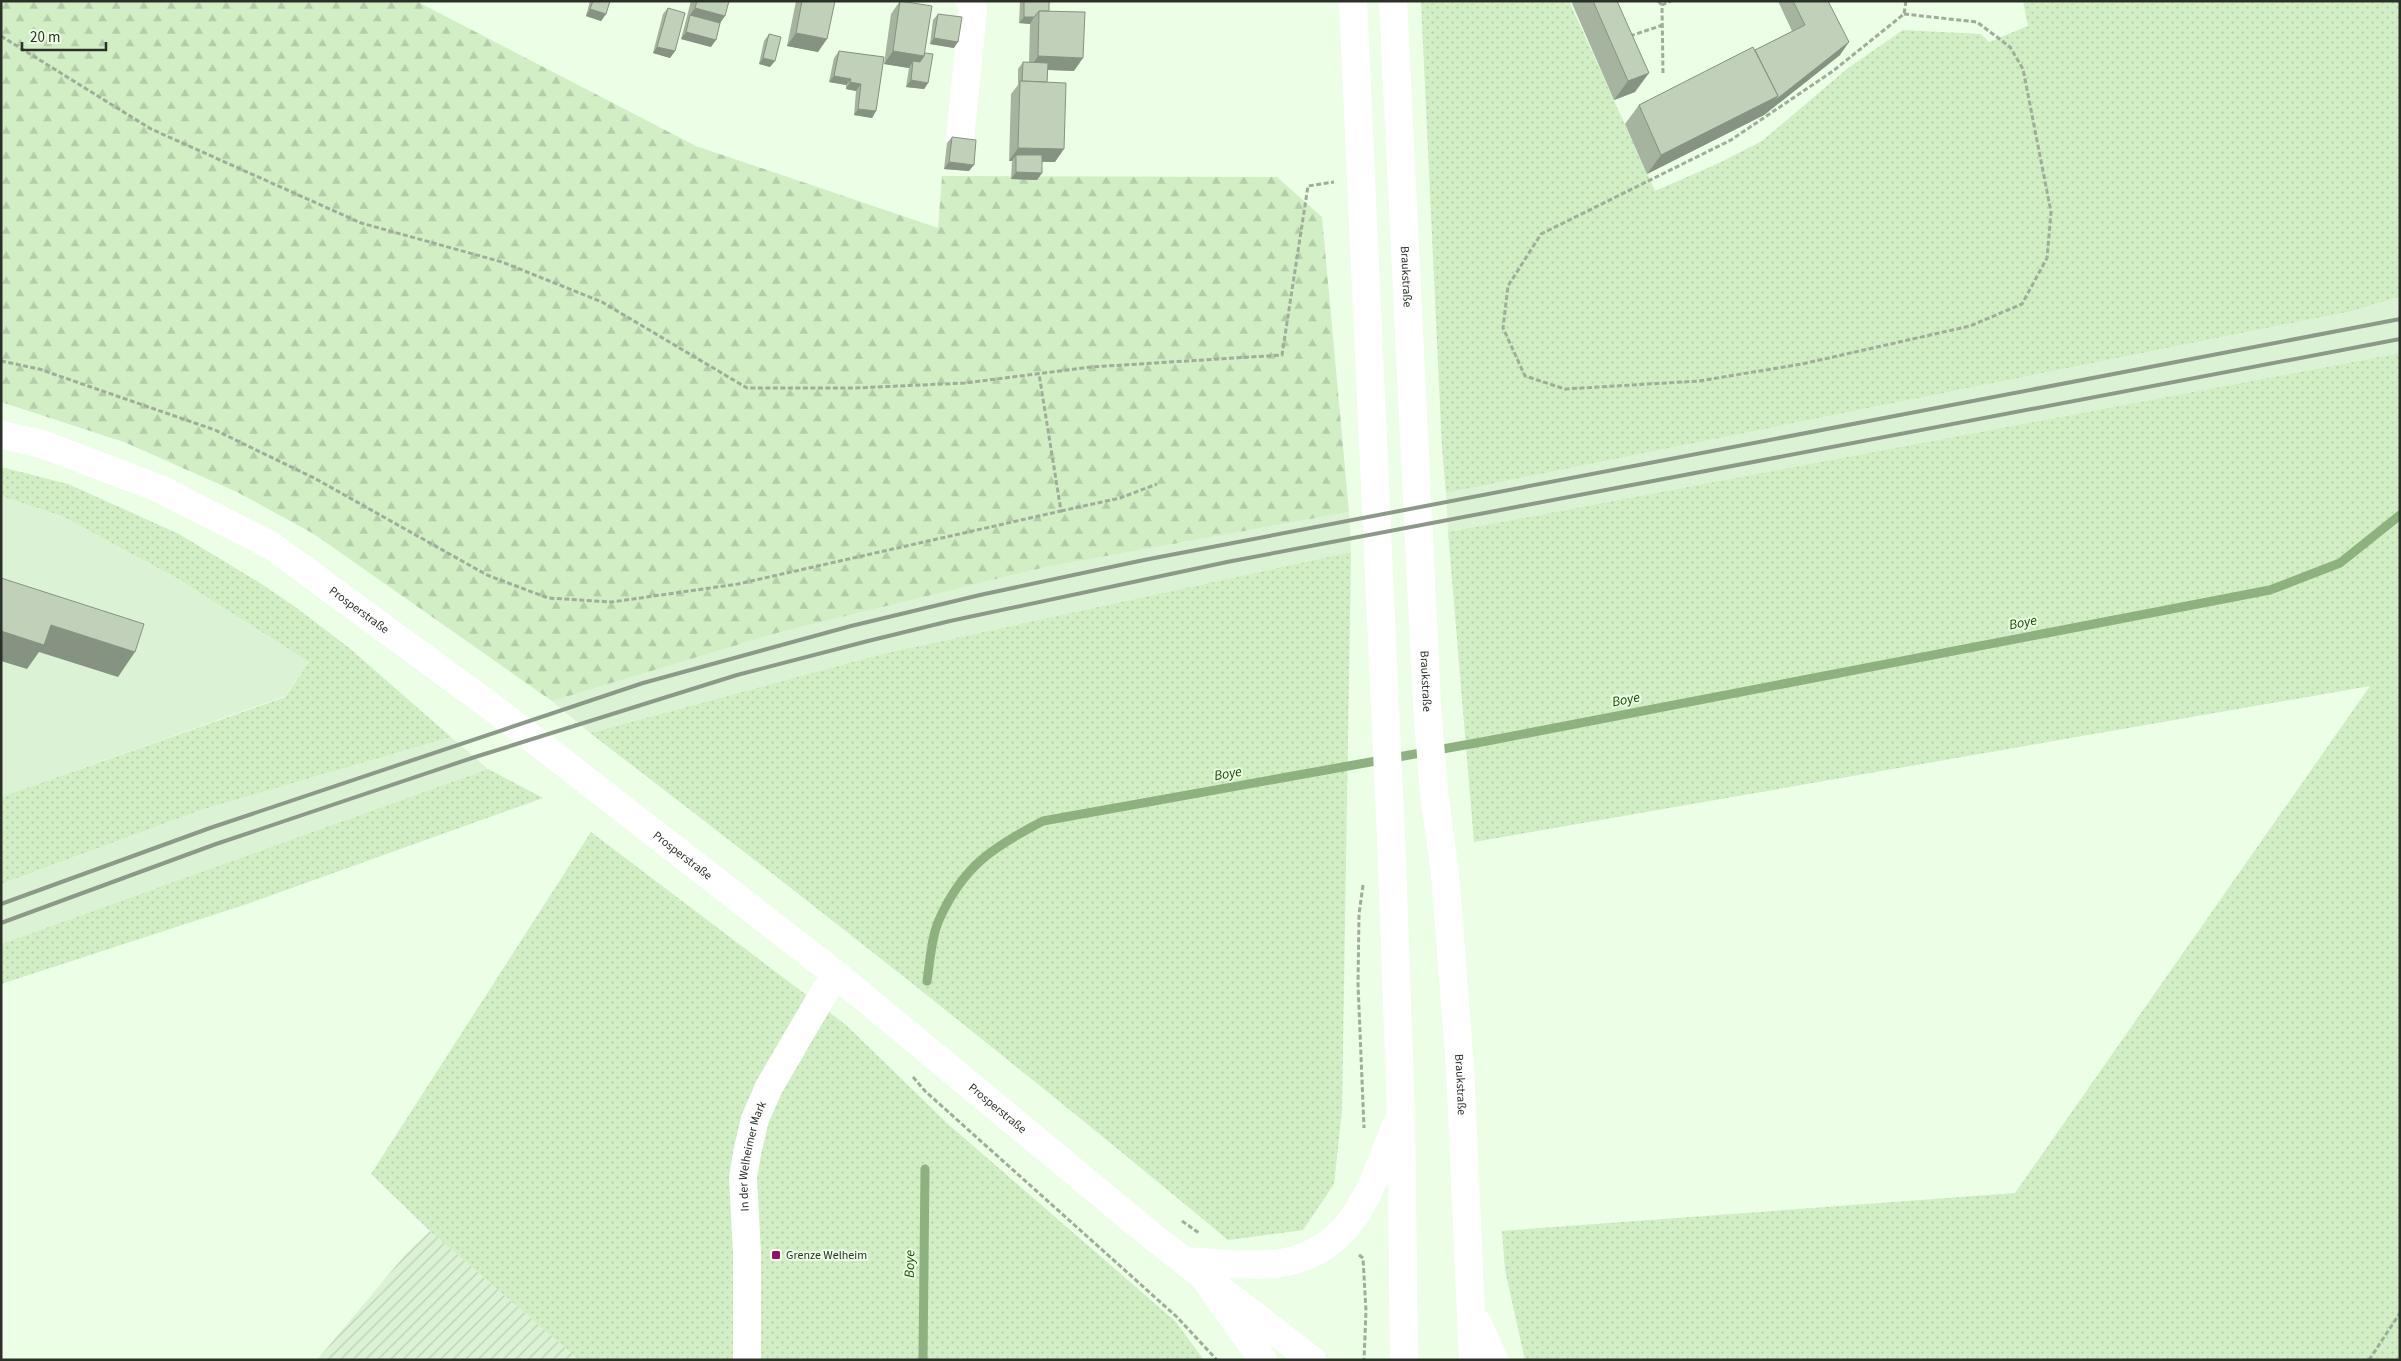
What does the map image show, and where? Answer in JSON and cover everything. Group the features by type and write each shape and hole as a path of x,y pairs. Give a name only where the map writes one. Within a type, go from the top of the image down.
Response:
{"main road":[{"path":"960,139 973,9 970,1"},
{"path":"1353,1 1384,710 1390,798 1401,1114 1404,1360"},
{"name":"Braukstraße","path":"1393,1 1427,705 1434,793 1445,873 1460,1068 1473,1360"},
{"name":"Prosperstraße","path":"1,435 42,444 158,488 272,546 497,711 838,976 1193,1267 1312,1360"},
{"name":"In der Welheimer Mark","path":"747,1360 747,1254 743,1178 755,1119 769,1087 825,991 838,976"},
{"path":"1193,1267 1271,1264 1295,1260 1320,1249 1350,1224 1365,1202 1401,1114"},
{"path":"1193,1267 1263,1360"},
{"path":"1472,1311 1494,1360"}],"path":[{"path":"1658,1 1662,5 1663,73"},
{"path":"1662,5 1671,1"},
{"path":"1904,14 1977,22 2010,47 2023,69 2050,212 2047,258 2022,304 1970,326 1802,364 1699,381 1565,389 1525,376 1503,328 1508,286 1541,234 1731,140 1833,71 1904,14 1906,1"},
{"path":"1621,38 1663,25"},
{"path":"1,36 151,129 361,223 502,262 602,302 747,388 856,388 955,384 1091,367 1282,355 1308,186 1333,182 1361,182"},
{"path":"1,361 39,369 215,430 316,479 487,575 548,598 612,602 738,584 1120,498 1157,484"},
{"path":"1039,374 1061,511"},
{"path":"1364,876 1359,914 1358,984 1364,1134"},
{"path":"908,1070 925,1091 1177,1317 1217,1360"},
{"path":"1180,1219 1203,1235"},
{"path":"1339,1235 1363,1258 1366,1311 1364,1360"},
{"path":"2369,1360 2400,1313"}],"shaded area":[{"path":"2400,297 2400,353 1448,532 1446,493 2352,311"},
{"path":"1,496 62,516 180,580 309,662 285,696 1,797"},
{"path":"1349,512 1351,552 882,654 590,733 552,701 777,633 1046,567"},
{"path":"451,737 488,769 1,944 1,884 201,810"},
{"path":"430,1231 579,1360 317,1360 405,1255"}],"green space":[{"path":"1,1 416,1 696,146 938,228 942,176 1277,177 1322,217 1349,512 1046,567 777,633 552,701 314,534 237,492 124,442 1,402"},
{"path":"1421,1 1569,1 1655,191 1719,163 1762,141 1848,68 1903,30 1981,34 1989,42 2028,26 2023,1 2400,1 2400,297 2352,311 1446,493 1442,448"},
{"path":"2400,353 2400,1360 1525,1360 1505,1270 1502,1231 2015,1193 2370,686 1474,842 1448,532"},
{"path":"1,467 68,484 179,534 257,581 294,606 348,647 451,737 201,810 1,884 1,797 285,697 309,662 180,580 62,516 1,496"},
{"path":"1351,552 1342,1110 1334,1184 1303,1230 1228,1240 912,983 590,733 882,654"},
{"path":"488,769 543,798 247,904 1,984 1,944"},
{"path":"591,832 846,1025 948,1124 1175,1321 1204,1360 579,1360 430,1231 371,1174"}],"building":[{"path":"593,1 610,1 606,14 590,9"},
{"path":"697,1 729,1 725,16 695,8"},
{"path":"802,1 835,1 827,39 796,33"},
{"path":"900,1 932,6 924,56 893,51"},
{"path":"1024,1 1049,1 1049,11 1039,11 1034,17 1024,17"},
{"path":"1593,1 1617,1 1649,73 1628,81"},
{"path":"1793,1 1828,1 1849,42 1773,102 1778,96 1755,50 1805,25"},
{"path":"668,8 685,13 675,51 657,47"},
{"path":"1039,11 1085,12 1083,58 1038,56"},
{"path":"938,14 962,17 958,42 934,38"},
{"path":"690,15 720,23 716,40 686,32"},
{"path":"769,34 781,37 775,61 763,58"},
{"path":"1753,47 1778,96 1661,155 1639,105"},
{"path":"839,51 884,57 876,111 858,109 861,84 850,82 851,79 834,76"},
{"path":"925,53 933,54 928,83 911,80 913,61 920,62"},
{"path":"1023,62 1048,63 1047,82 1022,81"},
{"path":"1020,81 1066,83 1064,149 1018,148"},
{"path":"952,137 976,140 974,165 949,162"},
{"path":"1016,155 1042,155 1042,173 1016,172"},
{"path":"1,578 144,624 135,652 51,625 44,645 1,631"}],"waterway":[{"name":"Boye","path":"927,981 936,927 958,885 981,860 994,850 1043,821 1487,741 2270,590 2340,563 2400,515"},
{"name":"Boye","path":"923,1360 925,1169"}],"railway":[{"path":"1,904 210,828 643,683 851,626 980,595 1144,560 2400,319"},
{"path":"1,923 216,844 475,757 737,675 950,621 1227,562 2400,339"}],"place":[{"name":"Grenze Welheim","path":"776,1255"}]}
